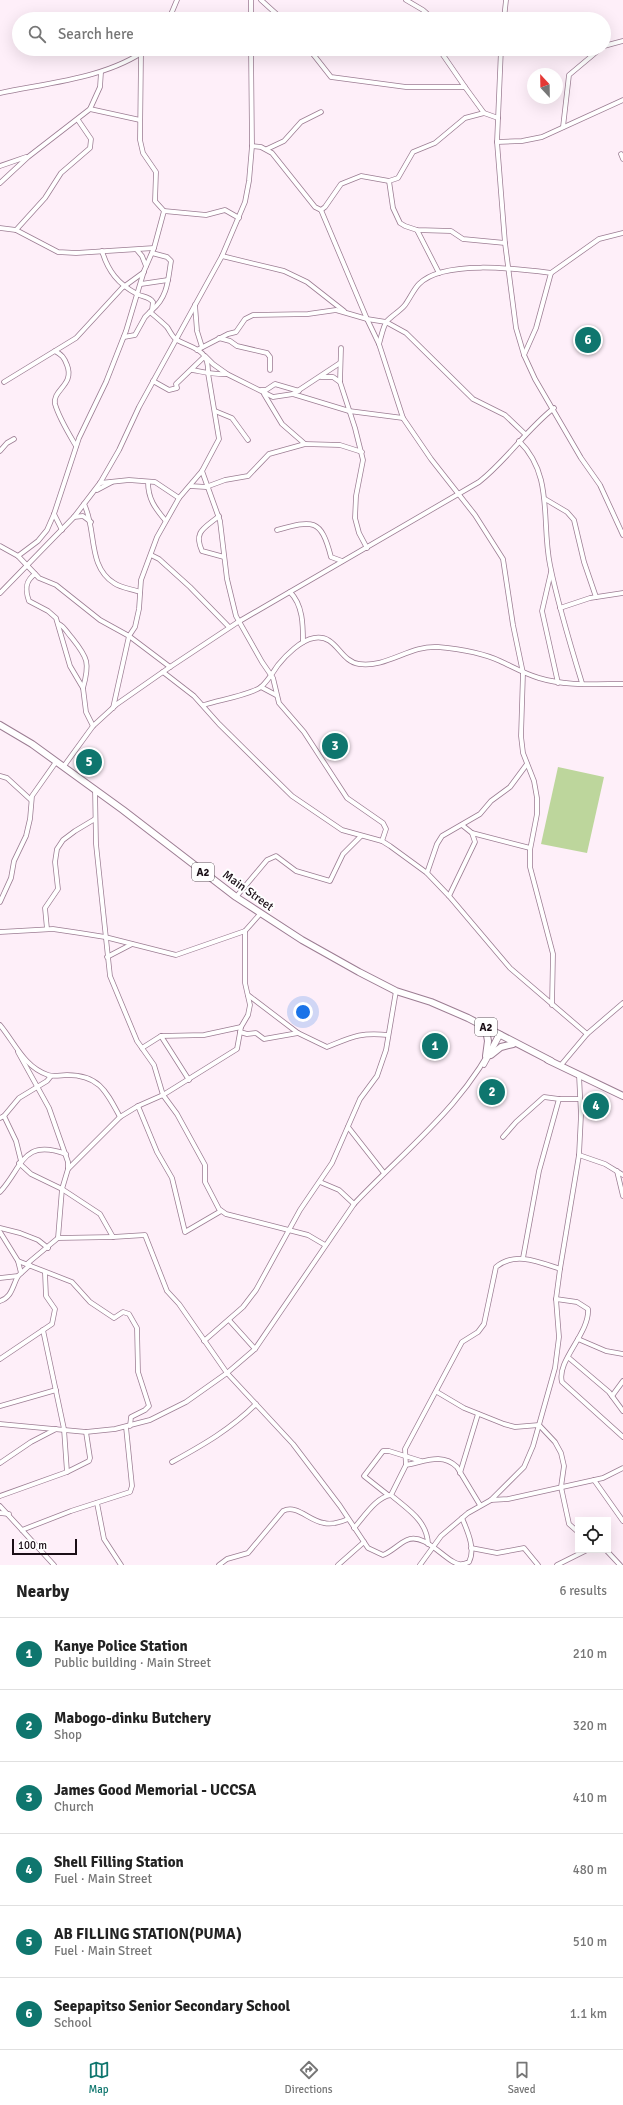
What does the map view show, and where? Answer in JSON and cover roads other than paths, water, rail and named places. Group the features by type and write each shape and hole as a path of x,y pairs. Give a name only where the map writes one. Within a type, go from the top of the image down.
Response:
{"highway":[{"name":"Main Street","path":"0,725 32,744 56,762 64,766 260,914 359,972 396,991 450,1010 551,1061"},
{"name":"Main Street","path":"419,998 499,1035 513,1044 561,1065 623,1096"},
{"path":"486,1030 488,1055"},
{"path":"488,1055 501,1047 513,1044"}],"street":[{"path":"172,12 177,0"},
{"path":"251,0 251,12"},
{"path":"261,0 274,12"},
{"path":"406,0 425,12"},
{"path":"505,12 506,0"},
{"path":"611,44 623,41"},
{"path":"0,93 101,72 137,56"},
{"path":"141,56 141,148 156,172 155,201 164,211 206,215 225,210 239,218"},
{"path":"0,593 74,517 100,483 119,450 153,381 222,256 245,202 249,182 252,146 251,56"},
{"path":"314,56 331,77 406,87 464,86"},
{"path":"444,56 484,113 498,118"},
{"path":"501,56 497,142 505,243 516,328 524,356 535,379 554,408 581,458 600,484 623,536"},
{"path":"563,127 569,75 592,56"},
{"path":"0,183 28,157 78,120 90,109 100,87 101,72"},
{"path":"497,142 531,140 623,100"},
{"path":"90,109 140,120"},
{"path":"267,149 284,141 301,122 321,112"},
{"path":"321,210 341,184 347,180 361,176 389,181 398,178 403,172 413,152 435,143 465,118 484,113"},
{"path":"16,230 44,198 61,173 90,148 91,139 78,120"},
{"path":"252,146 267,149 291,175 315,207 321,210 379,344 402,418 431,459 460,493 491,538 503,559 523,673 521,736 523,753 534,781 537,798 536,824 530,848 531,874 543,909 553,954 552,1005"},
{"path":"622,154 623,159"},
{"path":"0,166 28,157"},
{"path":"389,181 391,201 397,218 405,226 417,230 452,231 463,239 505,243"},
{"path":"18,556 38,541 47,530 54,514 76,446 106,382 124,337 144,272 153,251 164,211"},
{"path":"0,228 16,230 58,252 153,251 171,260 166,292 159,304 145,317 135,335 124,337"},
{"path":"417,230 439,273"},
{"path":"524,356 536,328 551,273 599,239 623,233"},
{"path":"137,250 142,256 146,267"},
{"path":"102,251 108,270 137,295 152,300 151,311"},
{"path":"222,256 284,271 307,282 345,312"},
{"path":"379,344 386,322 403,308 418,285 439,273 473,269 532,270 551,273"},
{"path":"4,382 76,338 125,286 144,272"},
{"path":"141,284 168,280"},
{"path":"195,304 197,331 202,347"},
{"path":"197,350 218,338 236,332 245,319 253,315 308,314 336,310 367,319 386,322 406,333 474,399 505,415 525,434"},
{"path":"151,311 168,328 176,339 188,343 227,374 261,390 282,424 305,444"},
{"path":"218,338 230,341 237,346 267,353 270,357 270,370"},
{"path":"341,348 340,382 362,452 362,468 357,490 355,518 359,533 367,548"},
{"path":"55,351 63,356 70,372 70,377 57,396 55,404 76,446"},
{"path":"153,381 165,388 174,390 177,388 176,384 205,356"},
{"path":"113,709 129,636 135,627 141,580 157,536 179,498 202,471 219,439 208,373 208,362 205,356"},
{"path":"264,394 273,397 293,394 340,363"},
{"path":"192,370 227,374"},
{"path":"320,376 333,377 340,382"},
{"path":"261,390 266,390 275,384 299,390"},
{"path":"293,394 349,411 402,418"},
{"path":"64,766 93,726 170,666 229,627 367,548 460,493 487,475 537,421 554,408"},
{"path":"215,411 232,418 248,440"},
{"path":"0,451 7,443 14,440"},
{"path":"520,441 529,450 537,464 545,499 551,570 560,608 582,683"},
{"path":"190,486 206,487 225,480 248,476 269,454 305,444 340,445 362,452"},
{"path":"202,471 206,487 219,516 230,594 238,622 271,674 276,686 276,695 282,708 304,732 347,798 383,823 386,829 382,841"},
{"path":"100,483 129,480 155,482 179,498"},
{"path":"93,493 112,482"},
{"path":"148,482 148,494 153,506 166,520"},
{"path":"545,499 567,512 574,520 584,562 596,597"},
{"path":"84,504 91,523 96,560 104,576 115,584 140,592"},
{"path":"54,514 62,530"},
{"path":"74,517 83,516 91,523"},
{"path":"219,516 201,530 198,536 202,551 224,557"},
{"path":"277,530 304,523 315,525 326,538 331,557 343,561"},
{"path":"0,546 18,556 39,578 56,585 100,620 129,636 170,666"},
{"path":"151,555 159,558 190,586 229,627"},
{"path":"551,570 542,611 558,683"},
{"path":"35,574 30,578 26,587 29,601 50,612 78,646 87,660 88,671 83,688"},
{"path":"0,596 15,578"},
{"path":"290,592 296,599 300,610 303,642"},
{"path":"560,608 596,597 623,593"},
{"path":"59,624 70,666 83,688 86,712 93,726"},
{"path":"204,705 247,693 261,686 279,664 303,642 312,638 322,637 330,639 350,660 365,664 397,658 417,650 435,647 458,649 499,660 523,673 558,683 623,684"},
{"path":"163,672 204,705 219,724 292,796 342,830 382,841 427,873 493,946 504,962 587,1034"},
{"path":"261,686 276,695"},
{"path":"0,902 11,878 16,854 26,836 30,819 31,800 34,792 56,762"},
{"path":"427,873 439,839 446,833 480,814 491,801 510,787 527,764"},
{"path":"0,776 7,778 31,800"},
{"path":"95,789 95,819 107,958 110,976 142,1048 154,1065 163,1095 177,1114 205,1165 205,1182 221,1211 232,1216 308,1235 326,1244"},
{"path":"47,930 45,908 58,889 55,853 63,840 95,819"},
{"path":"462,825 472,832 530,848"},
{"path":"449,896 475,842 472,832"},
{"path":"236,897 267,860 276,856 296,870 330,881 343,854 361,836"},
{"path":"0,932 47,930 105,937 176,955 246,931 260,914"},
{"path":"68,1169 120,1117 189,1080 237,1049 241,1030 250,1009 244,968 246,931"},
{"path":"107,958 132,944"},
{"path":"204,1341 243,1307 256,1290 300,1210 320,1182 348,1127 360,1099 377,1076 386,1050 396,991"},
{"path":"248,994 298,1033 327,1047 354,1035 388,1035"},
{"path":"561,1065 587,1034 623,1003"},
{"path":"0,1025 18,1052 49,1108 66,1154 68,1169 62,1189 58,1238 48,1248 34,1256 19,1275 7,1299 0,1301"},
{"path":"142,1048 161,1036 204,1035 241,1030 247,1034 256,1033 264,1039 298,1033"},
{"path":"0,1424 86,1432 128,1426 156,1417 186,1402 227,1373 255,1348 354,1204 384,1173 423,1137 464,1091 480,1068 499,1035"},
{"path":"161,1036 189,1080"},
{"path":"18,1052 39,1070 51,1076 66,1075 92,1080 107,1092 120,1117"},
{"path":"420,1565 430,1546 462,1518 480,1505 491,1500 524,1466 539,1425 555,1368 559,1337 556,1299 579,1155 581,1115 579,1099 580,1074"},
{"path":"51,1076 47,1081 19,1098 2,1117 16,1141 20,1162 31,1174 62,1189 100,1214 113,1237"},
{"path":"503,1137 516,1122 544,1097 579,1099"},
{"path":"523,1258 539,1171 559,1099"},
{"path":"138,1106 157,1152 172,1178 186,1232 221,1211"},
{"path":"348,1127 384,1173"},
{"path":"0,1192 20,1162 34,1151 51,1149 66,1154"},
{"path":"579,1155 595,1160 623,1175"},
{"path":"617,1171 623,1196"},
{"path":"320,1182 339,1190 354,1204"},
{"path":"0,1228 20,1233 38,1240 48,1248"},
{"path":"0,1232 18,1261 19,1275"},
{"path":"58,1238 144,1235 165,1288 227,1373 293,1444 368,1548 383,1555 390,1552 408,1539 419,1539 452,1561 461,1565 469,1562 471,1558 469,1535 462,1518"},
{"path":"354,1528 377,1503 390,1495 406,1465 405,1449 420,1418 437,1392 462,1342 478,1332 484,1324 496,1267 500,1264 523,1258 560,1269"},
{"path":"18,1261 72,1282 90,1302 114,1318 123,1312 126,1312 135,1323 138,1336 138,1372 149,1406 145,1410 131,1417 128,1426 131,1490 127,1494 97,1503 22,1530"},
{"path":"0,1359 52,1324 55,1309 46,1296 46,1273"},
{"path":"0,1278 19,1275"},
{"path":"556,1299 577,1302 588,1309 588,1314 578,1339 561,1375 562,1382 623,1437"},
{"path":"229,1320 255,1348"},
{"path":"43,1330 64,1429 66,1472"},
{"path":"578,1339 606,1351 623,1354"},
{"path":"569,1358 612,1396 623,1411"},
{"path":"612,1396 623,1381"},
{"path":"0,1406 56,1390"},
{"path":"437,1392 478,1414 515,1427 539,1425"},
{"path":"172,1462 217,1437 237,1423 256,1404"},
{"path":"460,1473 478,1414"},
{"path":"539,1425 555,1442 561,1453 564,1466 561,1487 569,1524 575,1529"},
{"path":"0,1463 31,1442 56,1429"},
{"path":"0,1496 66,1472 89,1461 90,1458 86,1432"},
{"path":"421,1461 389,1451 383,1451 364,1476 416,1516 426,1532 430,1546"},
{"path":"406,1465 437,1459 448,1460 457,1467 480,1505"},
{"path":"491,1500 508,1500 603,1478 623,1468"},
{"path":"594,1480 623,1521"},
{"path":"97,1503 104,1539 121,1565"},
{"path":"0,1506 9,1514 54,1565"},
{"path":"219,1565 227,1559 248,1553 283,1511 289,1509 295,1510 318,1522 326,1524 348,1519"},
{"path":"0,1513 9,1514"},
{"path":"338,1565 364,1542"},
{"path":"471,1548 497,1553 524,1548 538,1565"},
{"path":"557,1565 581,1553"},
{"path":"609,1553 620,1565"}],"place":[{"name":"Seepapitso Senior Secondary School","path":"588,340"},
{"name":"James Good Memorial - UCCSA","path":"335,746"},
{"name":"AB FILLING STATION(PUMA)","path":"89,762"},
{"name":"Kanye Police Station","path":"435,1046"},
{"name":"Mabogo-dinku Butchery","path":"492,1092"},
{"name":"Shell Filling Station","path":"596,1106"}]}
